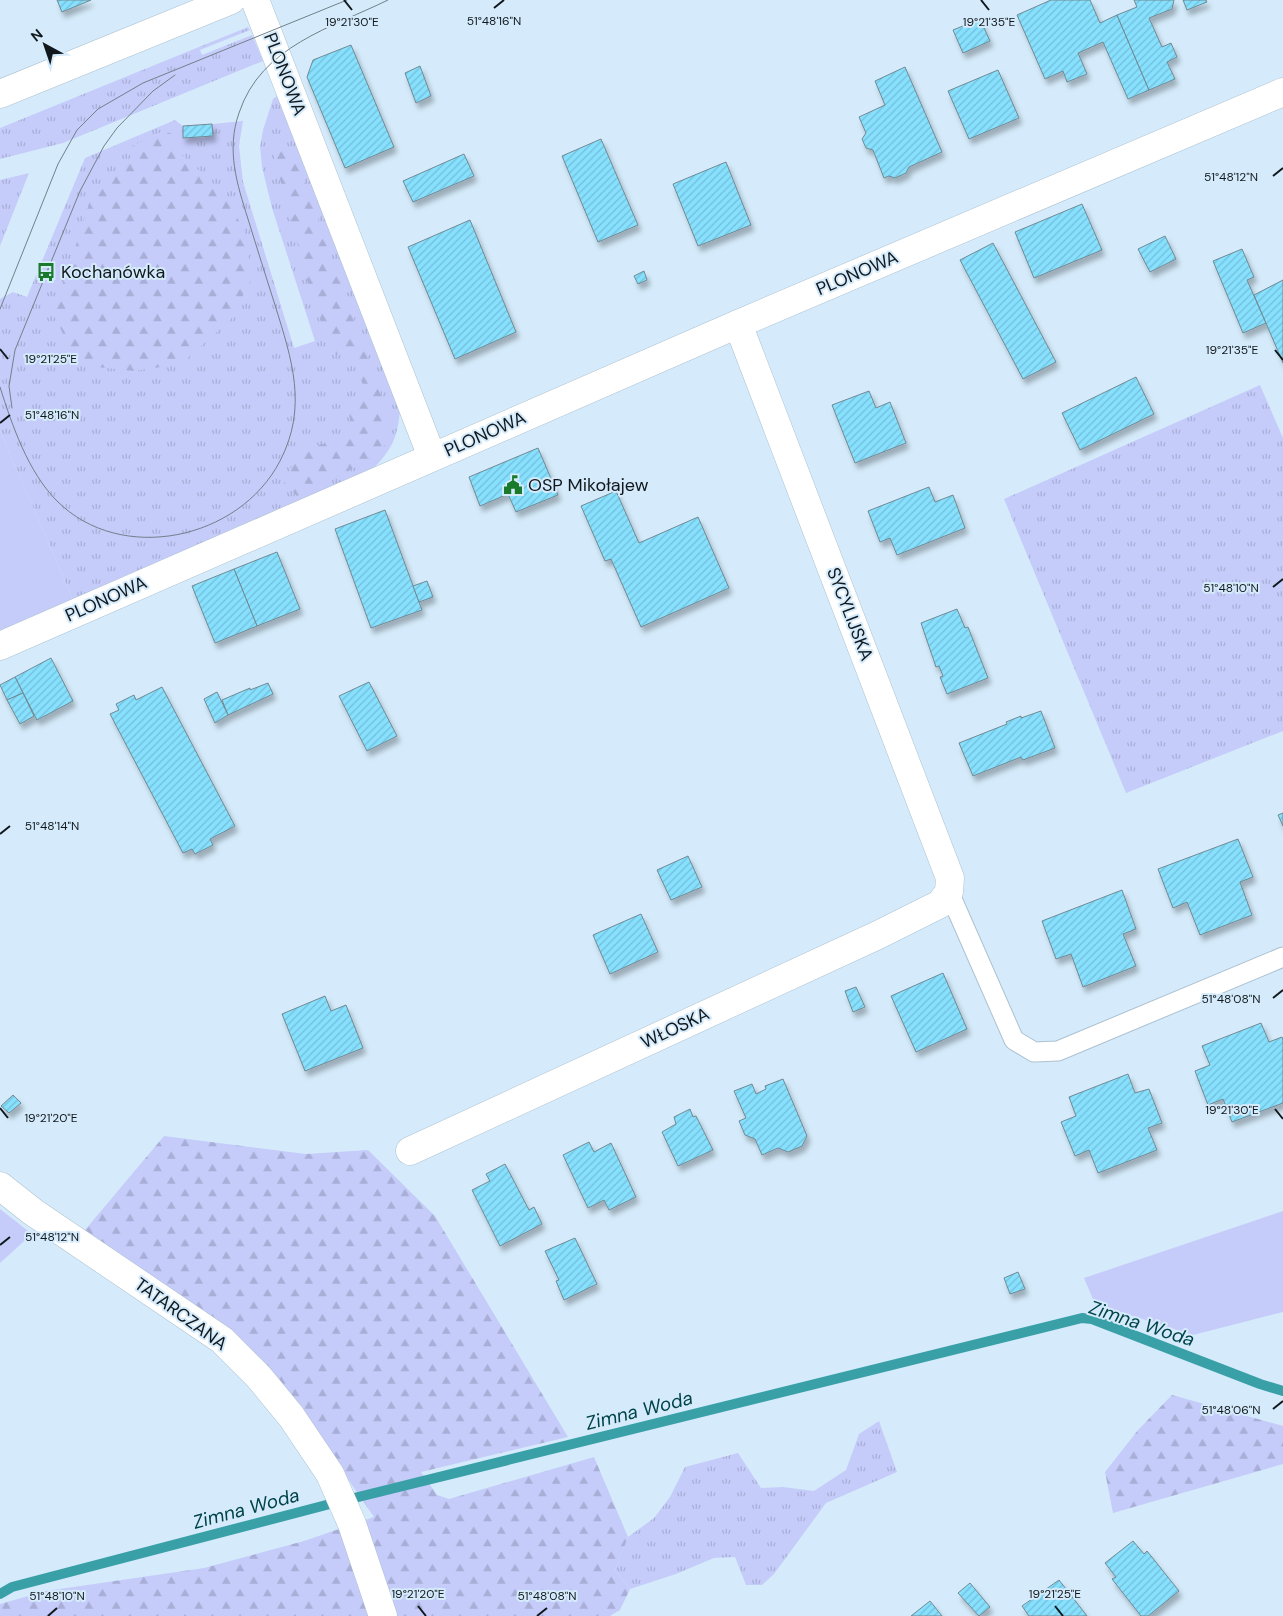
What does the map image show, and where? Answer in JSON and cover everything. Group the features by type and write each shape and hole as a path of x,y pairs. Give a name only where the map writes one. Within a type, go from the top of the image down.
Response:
{"street":[{"path":"0,94 231,0"},
{"name":"PLONOWA","path":"255,0 432,457"},
{"name":"PLONOWA","path":"0,646 738,324 1283,92"},
{"name":"SYCYLIJSKA","path":"738,324 950,878 945,898"},
{"name":"WŁOSKA","path":"410,1151 945,898"},
{"name":"TATARCZANA","path":"0,1186 33,1212 222,1340 258,1376 280,1403 330,1474 352,1524 384,1616"}],"lane":[{"path":"945,898 1014,1040 1034,1052 1058,1050 1283,957"}],"green space":[{"path":"248,27 250,30 200,50 202,55 252,35 263,61 63,143 0,159 0,128"},
{"path":"277,96 400,411 393,443 373,469 74,602 0,431 0,299 13,292 27,297 85,158 175,120 183,126 183,137 213,136 212,124 243,121 239,146 243,182 294,348 315,341 272,208 262,167 260,147 263,130 273,99"},
{"path":"163,131 176,135 182,155 227,196 245,234 252,278 231,319 181,364 134,371 78,365 54,315 92,194 129,163 132,146"},
{"path":"284,144 297,159 389,416 386,444 364,463 297,496 284,483 293,464 312,447 341,444 352,431 348,408 363,385 352,357 336,354 314,306 273,153"},
{"path":"29,173 0,246 0,180"},
{"path":"1260,385 1283,438 1283,731 1126,793 1004,499"},
{"path":"0,431 74,602 0,632"},
{"path":"164,1136 306,1154 368,1150 435,1216 568,1437 421,1472 437,1495 449,1499 594,1457 628,1537 615,1570 630,1589 620,1610 610,1616 0,1616 0,1604 46,1591 204,1568 304,1541 374,1517 286,1389 235,1337 85,1230"},
{"path":"0,1209 32,1234 0,1263"},
{"path":"1283,1211 1283,1312 1193,1335 1095,1304 1084,1278"},
{"path":"1172,1395 1283,1426 1283,1464 1113,1513 1105,1472 1138,1430"},
{"path":"879,1421 897,1472 826,1503 774,1574 762,1585 746,1585 735,1557 714,1558 676,1574 630,1589 615,1570 628,1537 654,1518 670,1497 685,1467 738,1453 761,1488 783,1487 814,1491 846,1470 859,1434"}],"building":[{"path":"57,0 91,0 62,12"},
{"path":"1051,0 1090,0 1100,23 1117,15 1149,90 1128,99 1103,42 1078,53 1087,74 1067,82 1063,71 1045,79 1017,15"},
{"path":"1134,0 1174,0 1172,9 1149,18 1162,47 1171,43 1177,57 1167,62 1175,79 1149,90 1117,15 1137,7"},
{"path":"1183,0 1206,0 1207,2 1187,10"},
{"path":"980,19 990,41 963,53 953,30"},
{"path":"351,45 394,147 345,168 307,77 313,60"},
{"path":"420,66 431,96 416,103 405,73"},
{"path":"905,67 942,152 909,167 906,173 895,178 889,176 884,178 873,150 866,148 862,139 866,133 859,117 885,105 875,81"},
{"path":"998,70 1019,118 969,139 948,91"},
{"path":"212,124 213,136 183,138 183,126"},
{"path":"601,139 638,225 598,242 562,156"},
{"path":"464,154 474,176 413,202 403,181"},
{"path":"726,162 751,225 698,246 673,184"},
{"path":"1082,204 1102,250 1034,278 1015,232"},
{"path":"470,220 516,332 455,359 408,247"},
{"path":"1165,236 1176,259 1150,272 1138,249"},
{"path":"993,243 1056,362 1023,379 960,260"},
{"path":"1242,249 1254,277 1247,280 1266,323 1243,333 1213,261"},
{"path":"644,271 647,280 638,284 634,276"},
{"path":"1283,280 1283,363 1254,295"},
{"path":"1136,377 1154,414 1080,450 1062,413"},
{"path":"869,391 876,408 890,402 906,443 855,463 832,405"},
{"name":"OSP Mikołajew","path":"538,448 558,495 516,512 508,494 480,506 469,477"},
{"path":"929,487 935,502 953,495 965,528 897,555 890,538 880,542 868,511"},
{"path":"616,491 639,543 698,517 729,588 641,627 611,559 605,561 581,506"},
{"path":"385,510 422,610 371,628 335,529"},
{"path":"277,552 300,609 257,626 234,569"},
{"path":"234,569 257,626 215,643 192,586"},
{"path":"427,581 433,597 419,602 413,586"},
{"path":"957,609 965,628 968,627 988,678 947,694 940,677 943,676 939,666 936,667 921,623"},
{"path":"51,658 73,701 37,720 15,677"},
{"path":"15,677 23,693 7,700 0,685"},
{"path":"369,682 397,736 367,751 339,696"},
{"path":"268,683 273,694 228,715 222,700 250,688 250,690"},
{"path":"162,687 235,826 210,839 213,845 195,854 192,849 183,853 110,714 119,710 116,704 134,695 136,700"},
{"path":"217,692 228,715 215,723 204,699"},
{"path":"23,693 34,716 20,724 7,700"},
{"path":"1041,711 1055,748 1023,760 1021,757 973,776 959,743 1007,724 1006,722 1021,716 1021,718"},
{"path":"1283,813 1283,826 1278,815"},
{"path":"1238,839 1253,877 1240,882 1252,915 1200,935 1187,902 1173,908 1158,869"},
{"path":"688,856 702,887 671,900 657,870"},
{"path":"1122,890 1136,929 1123,934 1136,966 1083,987 1071,954 1056,959 1042,921"},
{"path":"641,914 658,952 610,974 593,935"},
{"path":"943,973 967,1029 916,1052 891,996"},
{"path":"856,987 865,1007 853,1012 845,991"},
{"path":"325,996 331,1011 346,1005 363,1048 305,1071 282,1014"},
{"path":"1261,1023 1269,1042 1282,1037 1283,1040 1283,1103 1232,1122 1223,1099 1208,1105 1195,1071 1210,1065 1202,1046"},
{"path":"1128,1074 1135,1093 1149,1089 1162,1123 1148,1128 1157,1150 1098,1173 1089,1150 1075,1156 1061,1122 1076,1116 1069,1097"},
{"path":"783,1079 807,1136 802,1146 788,1152 778,1148 762,1155 755,1139 745,1135 739,1121 746,1118 734,1091 752,1084 756,1094 766,1089 765,1086"},
{"path":"13,1095 21,1103 9,1113 1,1106"},
{"path":"690,1109 693,1117 696,1116 713,1150 678,1166 662,1132 676,1124 674,1117"},
{"path":"589,1142 594,1152 611,1143 636,1197 609,1210 604,1200 588,1208 563,1155"},
{"path":"505,1164 529,1210 534,1207 542,1224 500,1246 472,1190 490,1181 486,1174"},
{"path":"575,1238 597,1284 564,1300 556,1281 559,1280 545,1251"},
{"path":"1018,1272 1025,1289 1010,1294 1004,1278"},
{"path":"1133,1541 1144,1554 1147,1551 1179,1591 1148,1616 1141,1616 1112,1579 1116,1577 1105,1563"},
{"path":"1059,1580 1087,1616 1029,1616 1022,1606"},
{"path":"970,1583 990,1607 979,1616 958,1593"},
{"path":"930,1601 942,1616 911,1616"}],"waterway":[{"name":"Zimna Woda","path":"0,1594 12,1587 330,1504 1082,1318 1092,1319 1260,1384 1283,1391"}],"tram line":[{"path":"0,309 58,164 77,130 98,109 143,83 347,0"},
{"path":"0,387 22,447 29,462 47,489 57,501 83,521 113,533 145,537 177,535 208,525 237,510 261,488 280,461 289,441 295,402 294,383 287,345 244,206 234,167 233,140 235,127 249,90 264,71 281,55 322,30 388,0"},
{"path":"12,408 9,386 15,350 80,191 104,146 117,128 153,91 175,75"}],"place":[{"name":"Kochanówka","path":"46,272"},
{"name":"OSP Mikołajew","path":"513,485"}]}
